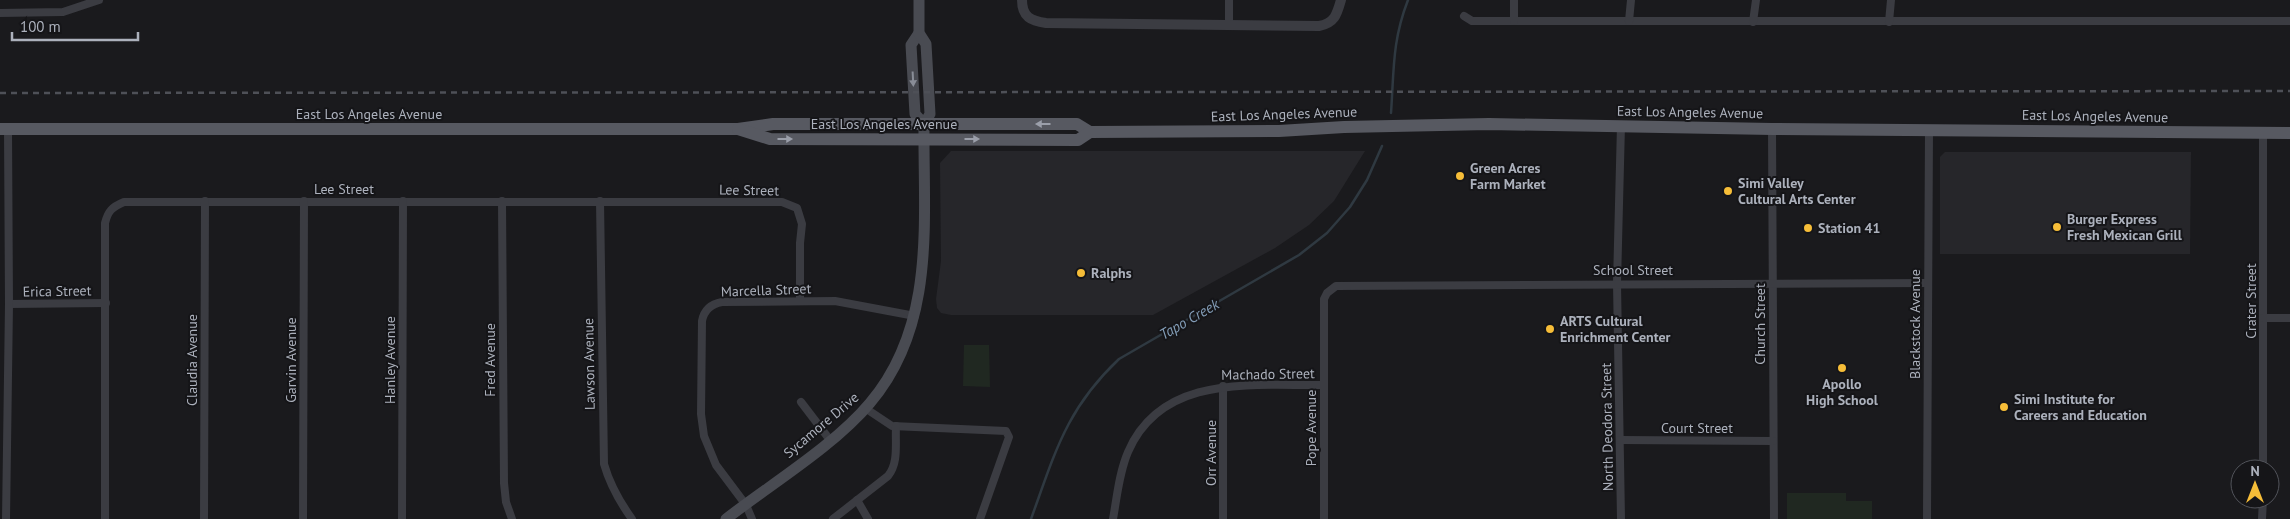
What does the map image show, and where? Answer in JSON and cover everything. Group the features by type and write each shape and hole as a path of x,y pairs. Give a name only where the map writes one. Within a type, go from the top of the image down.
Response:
{"main road":[{"name":"Sycamore Drive","path":"726,519 830,440 865,408 896,365 915,316 923,264 924,124 930,114 926,44 919,33 920,0"},
{"name":"East Los Angeles Avenue","path":"4,129 738,128 773,124 1077,124 1090,132 1279,131 1420,124 2290,133"},
{"name":"East Los Angeles Avenue","path":"738,128 770,139 1078,140 1090,132"}],"street":[{"path":"0,13 63,12 99,0"},
{"path":"1022,0 1026,16 1033,22 1320,26 1328,24 1335,18 1341,0"},
{"path":"1229,0 1229,24"},
{"path":"1514,0 1514,21"},
{"path":"1630,0 1630,21"},
{"path":"1753,22 1756,0"},
{"path":"1890,22 1892,0"},
{"path":"1464,16 1472,21 2290,21"},
{"name":"North Deodora Street","path":"1621,125 1616,283 1621,519"},
{"path":"4,129 9,304 6,519"},
{"name":"Church Street","path":"1772,129 1774,519"},
{"name":"Blackstock Avenue","path":"1927,519 1929,130"},
{"name":"Crater Street","path":"2263,133 2263,459"},
{"name":"Lee Street","path":"105,519 105,223 107,214 113,206 124,202 502,200 782,202 790,204 800,214 802,224 800,300"},
{"name":"Fred Avenue","path":"502,200 504,484 506,502 512,519"},
{"name":"Claudia Avenue","path":"204,519 205,201"},
{"name":"Garvin Avenue","path":"303,519 304,201"},
{"name":"Hanley Avenue","path":"402,519 403,201"},
{"name":"Lawson Avenue","path":"600,201 604,464 614,492 632,519"},
{"name":"School Street","path":"1339,286 1772,282 1928,283"},
{"name":"Pope Avenue","path":"1324,519 1324,300 1329,290 1339,286"},
{"name":"Marcella Street","path":"752,519 746,505 716,464 704,436 701,414 702,317 710,306 722,302 843,301 915,316"},
{"name":"Erica Street","path":"9,304 106,303"},
{"path":"2263,318 2290,318"},
{"name":"Machado Street","path":"1113,519 1123,467 1128,452 1143,428 1175,402 1198,391 1223,386 1324,385"},
{"name":"Orr Avenue","path":"1223,386 1223,519"},
{"path":"801,402 830,440"},
{"path":"865,408 896,426 1006,431 1009,437 980,519"},
{"path":"833,519 893,470 895,464 896,426"},
{"name":"Court Street","path":"1620,440 1773,441"},
{"path":"857,500 870,519"}],"shaded area":[{"path":"951,151 1365,151 1334,201 1309,225 1275,248 1153,315 951,315 941,313 937,308 936,299 941,261 940,163"},
{"path":"1945,152 2191,152 2190,254 1940,254 1940,157"},
{"path":"964,345 989,345 990,387 963,386"},
{"path":"1787,493 1846,493 1846,501 1872,501 1872,519 1787,519"}],"waterway":[{"name":"Tapo Creek","path":"1391,113 1396,43 1408,0"},
{"name":"Tapo Creek","path":"1031,519 1047,473 1064,433 1086,396 1101,378 1119,359 1299,255 1327,233 1350,207 1367,180 1382,146"}],"railway":[{"path":"0,93 2290,91"}],"place":[{"name":"Green Acres Farm Market","path":"1460,176"},
{"name":"Simi Valley Cultural Arts Center","path":"1728,191"},
{"name":"Burger Express Fresh Mexican Grill","path":"2057,227"},
{"name":"Station 41","path":"1808,228"},
{"name":"Ralphs","path":"1081,273"},
{"name":"ARTS Cultural Enrichment Center","path":"1550,329"},
{"name":"Apollo High School","path":"1842,368"},
{"name":"Simi Institute for Careers and Education","path":"2004,407"}]}
